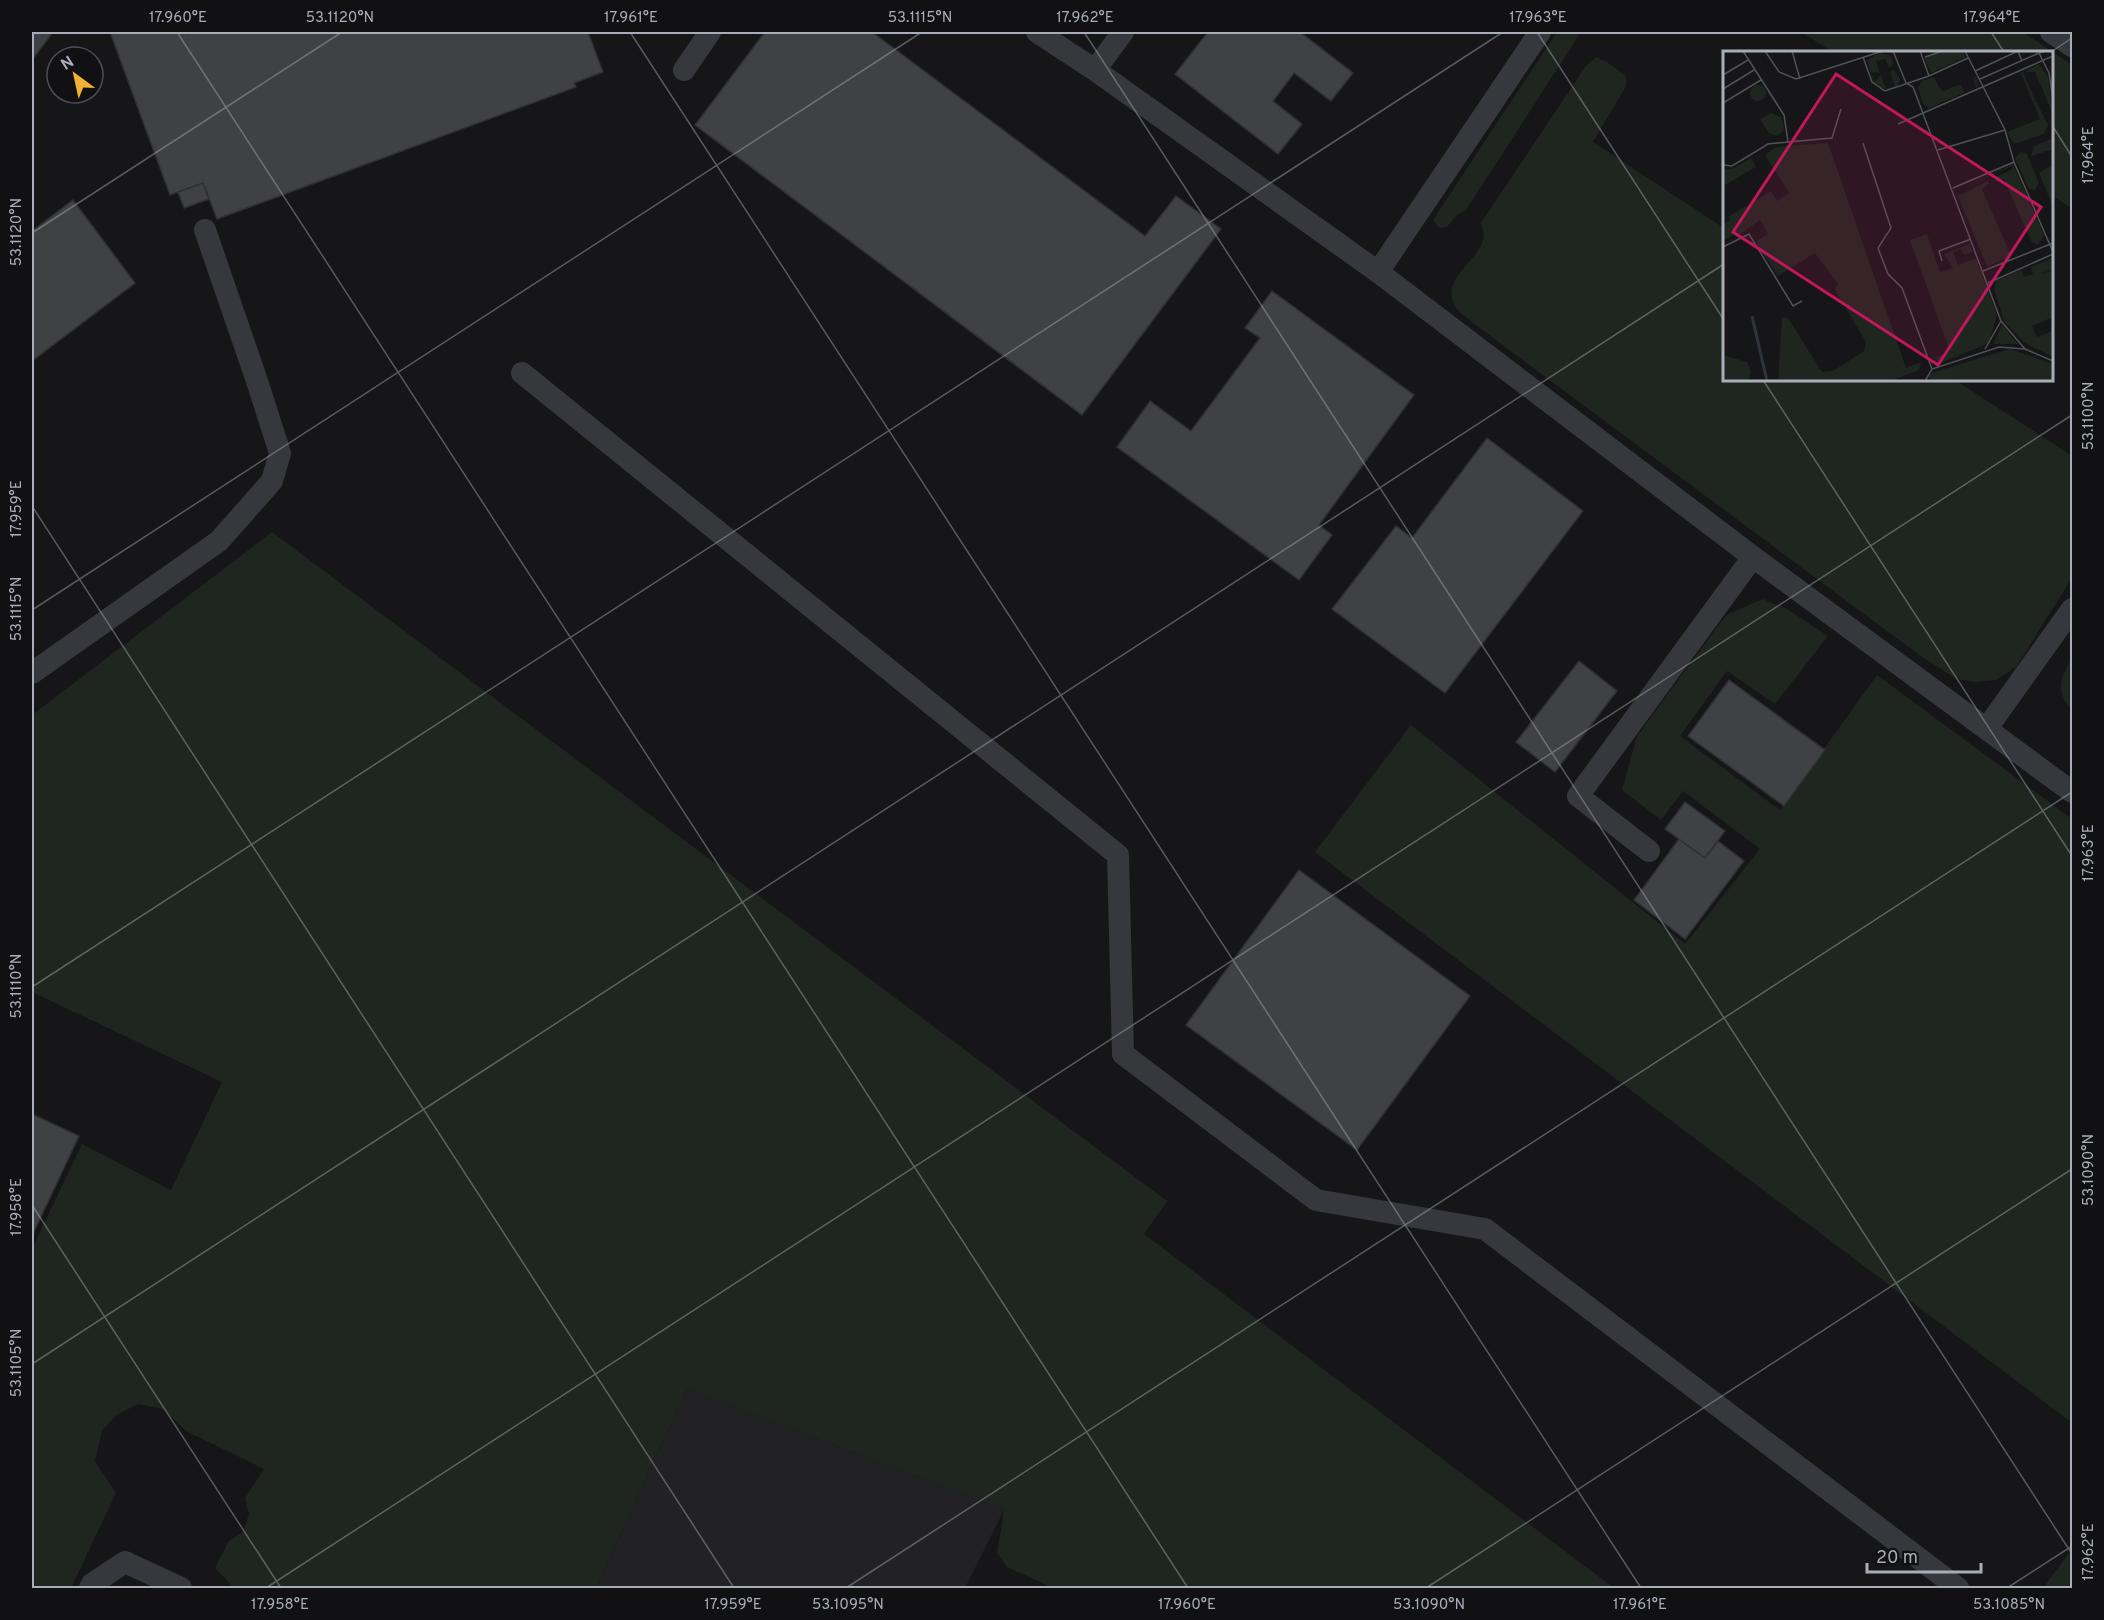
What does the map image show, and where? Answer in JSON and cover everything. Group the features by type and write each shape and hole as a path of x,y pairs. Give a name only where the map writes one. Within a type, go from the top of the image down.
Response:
{"lane":[{"path":"684,70 710,32"},
{"path":"1037,32 1095,70 1378,272 1753,557 2073,792"},
{"path":"1095,70 1123,32"},
{"path":"1378,272 1540,32"},
{"path":"2051,32 2073,46"},
{"path":"32,673 219,541 272,481 280,453 205,230"},
{"path":"522,373 1118,855 1123,1054 1316,1200 1485,1229 1958,1588"},
{"path":"1649,852 1578,796 1753,557"},
{"path":"1987,728 2073,609"},
{"path":"90,1588 92,1584 125,1562 181,1588"}],"shaded area":[{"path":"1557,32 1581,32 1466,210 1457,215 1447,227 1439,228 1433,220"},
{"path":"1801,32 2023,32 2051,51 1831,51"},
{"path":"2053,52 2072,65 2072,209 2053,196"},
{"path":"1596,57 1626,76 1626,86 1593,142 1723,227 1723,381 1957,381 2072,456 2072,578 2016,667 1996,680 1975,682 1957,679 1922,657 1457,309 1452,297 1452,288 1462,270 1481,246 1484,237 1481,223 1586,66"},
{"path":"272,532 1167,1201 1144,1234 1614,1588 1053,1588 1007,1567 997,1553 1004,1510 687,1389 596,1588 234,1588 215,1568 229,1541 243,1532 249,1514 245,1498 264,1469 186,1431 163,1409 138,1404 115,1416 102,1431 95,1461 116,1493 71,1588 32,1588 32,1249 82,1144 171,1190 222,1082 32,992 32,715"},
{"path":"1763,599 1787,609 1828,636 1775,704 1727,671 1680,736 1780,810 1877,675 2072,819 2072,1423 1315,852 1411,725 1685,944 1760,849 1683,791 1661,820 1622,790 1637,736 1726,615"},
{"path":"2072,658 2072,709 2063,697 2061,684"},
{"path":"687,1389 1004,1510 965,1588 596,1588"},
{"path":"2072,1549 2072,1588 2043,1588"}],"building":[{"path":"32,32 53,32 32,60"},
{"path":"110,32 187,32 188,34 196,32 588,32 603,72 574,83 576,87 217,219 203,183 170,195"},
{"path":"765,32 872,32 1145,236 1176,196 1221,229 1082,415 695,125"},
{"path":"1208,32 1300,32 1353,73 1331,101 1294,73 1273,101 1302,124 1278,154 1175,74"},
{"path":"203,183 209,199 184,208 178,192"},
{"path":"73,200 135,283 32,361 32,231"},
{"path":"1272,291 1414,395 1319,525 1332,535 1299,580 1117,447 1150,401 1191,431 1260,338 1245,328"},
{"path":"1487,438 1583,511 1445,693 1332,609 1396,526 1412,538"},
{"path":"1579,661 1617,691 1555,772 1516,742"},
{"path":"1729,680 1825,750 1784,806 1688,736"},
{"path":"1685,802 1725,831 1705,858 1665,829"},
{"path":"1679,839 1705,858 1718,841 1744,861 1685,939 1634,900"},
{"path":"1299,870 1470,996 1357,1150 1186,1025"},
{"path":"32,1114 79,1136 32,1236"}]}
